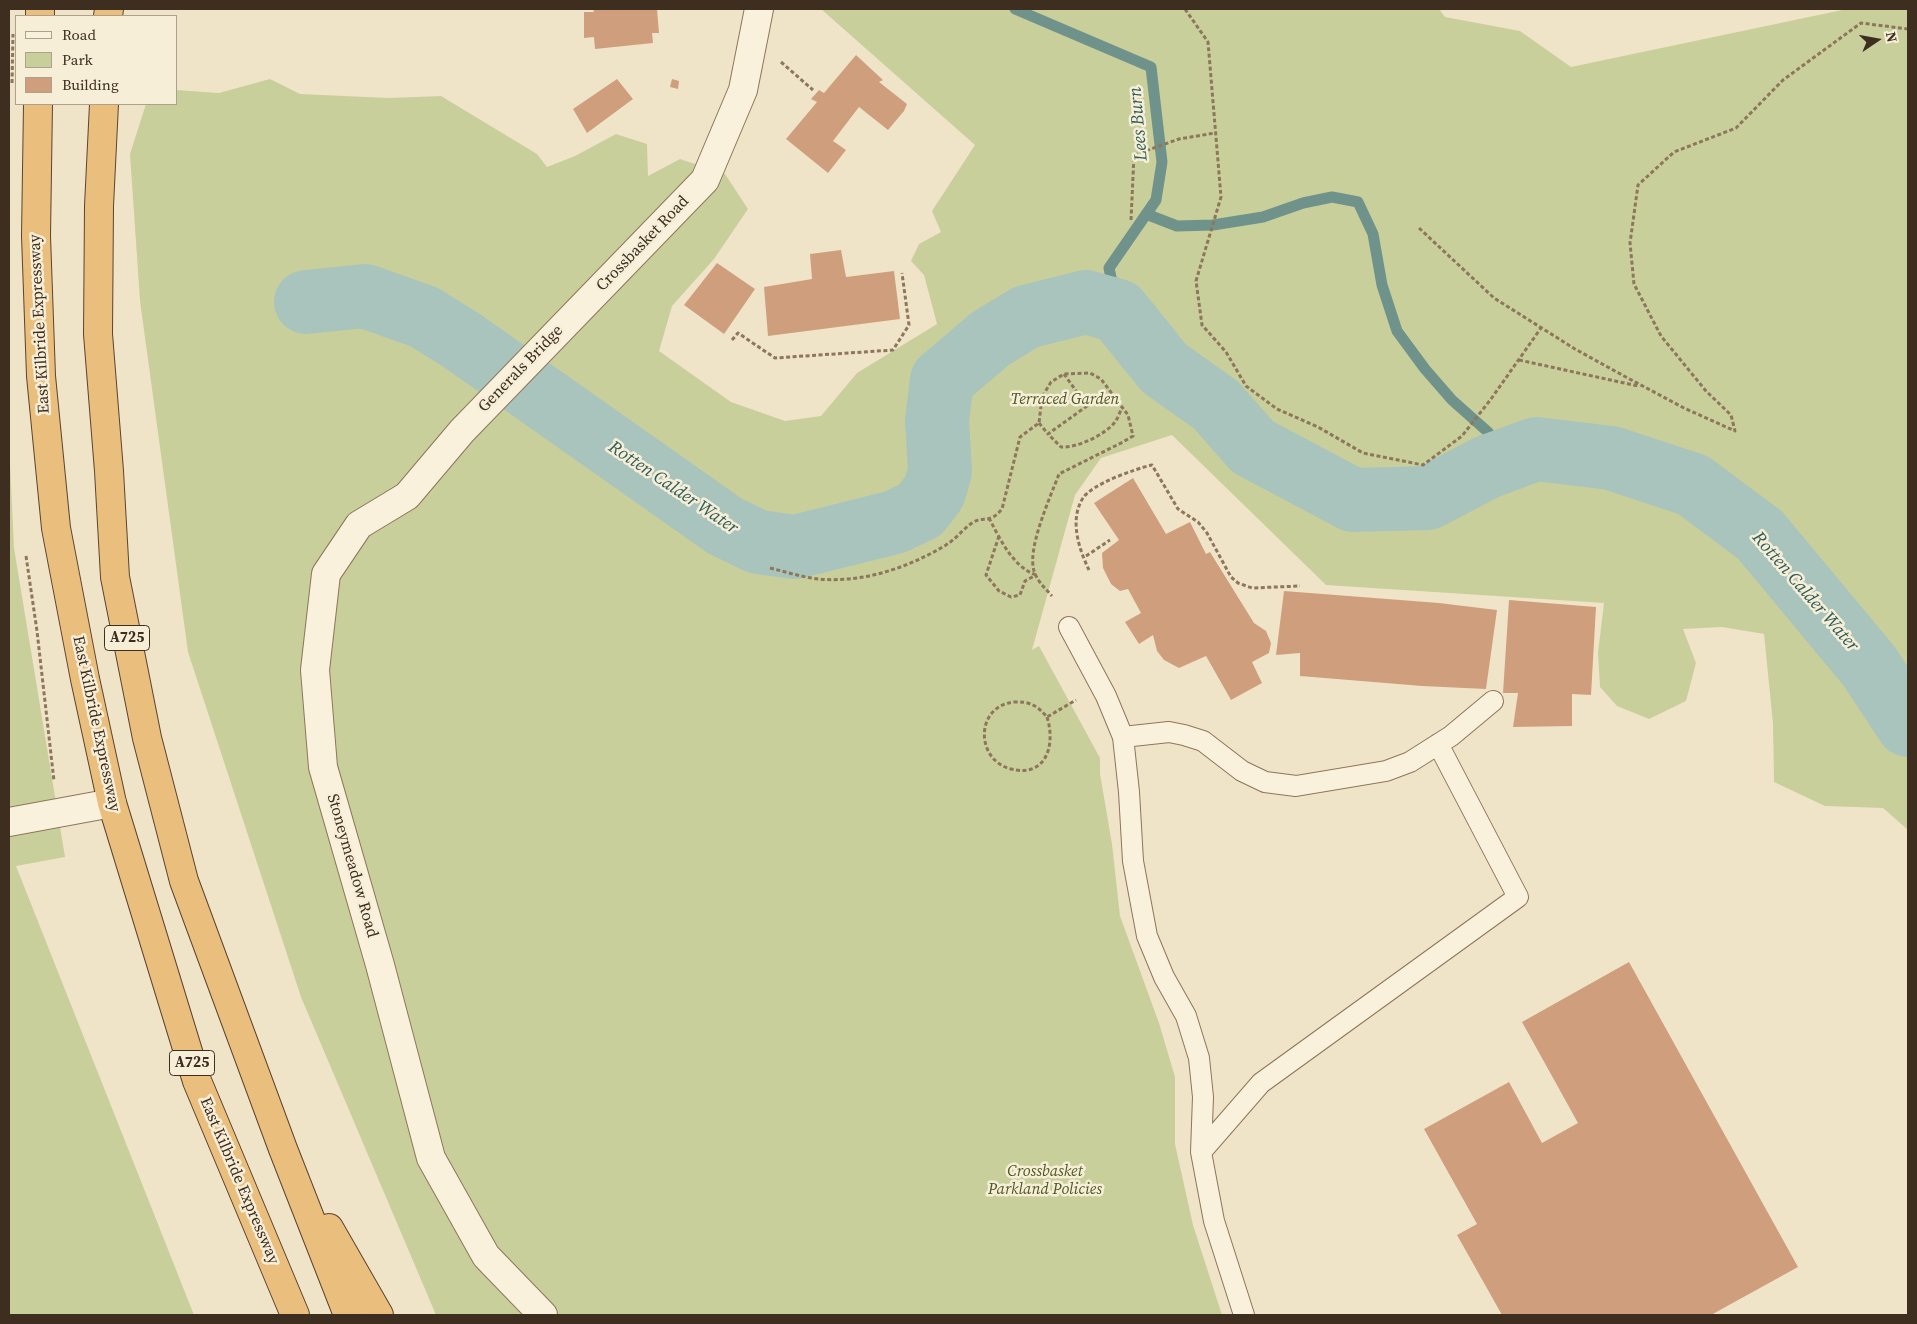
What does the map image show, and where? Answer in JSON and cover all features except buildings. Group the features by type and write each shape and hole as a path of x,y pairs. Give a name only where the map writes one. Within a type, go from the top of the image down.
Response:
{"highway":[{"name":"East Kilbride Expressway","path":"38,105 36,236 41,376 56,528 85,679 112,802 197,1081 295,1315"},
{"name":"A725","path":"104,105 98,334 115,577 147,738 184,881 283,1149 348,1315"},
{"path":"283,1149 379,1315"}],"street":[{"name":"Crossbasket Road","path":"581,308 705,180 743,90 759,9"},
{"name":"Generals Bridge","path":"462,432 581,308"},
{"name":"Stoneymeadow Road","path":"462,432 407,496 359,525 326,574 314,670 323,767 380,965 431,1158 486,1256 543,1315"},
{"path":"9,822 112,802"}],"lane":[{"path":"1069,627 1101,686 1123,737 1129,792 1133,861 1147,936 1164,977 1186,1016 1199,1058 1203,1097 1201,1152 1214,1221 1244,1315"},
{"path":"1123,737 1169,732 1184,735 1203,741 1242,771 1265,782 1296,786 1386,771 1410,762 1451,736 1493,701"},
{"path":"1201,1152 1261,1083 1518,897 1438,744"}],"path":[{"path":"1185,9 1208,42 1221,197 1196,281 1202,325 1226,352 1246,386 1277,409 1318,427 1363,453 1423,465 1462,436 1491,400 1541,328"},
{"path":"1419,228 1494,298 1541,328 1642,386 1684,408 1735,431 1731,415 1706,391 1661,336 1634,284 1630,243 1638,184 1674,152 1736,128 1783,80 1861,23 1908,29"},
{"path":"777,59 813,90"},
{"path":"1131,220 1134,155 1180,139 1215,133"},
{"path":"732,340 738,333 775,358 894,350 909,325 902,273"},
{"path":"1519,360 1642,386"},
{"path":"1052,596 1036,575 1032,554 1059,474 1133,436 1128,415 1122,407 1101,379 1090,373 1064,374 1051,382 1042,397 1039,423 1061,447 1072,448 1096,436 1115,422 1122,407"},
{"path":"1048,434 1087,406 1064,374"},
{"path":"770,568 817,579 841,580 904,567 930,554 948,544 973,522 995,518 1002,509 1020,437 1039,423"},
{"path":"1089,570 1080,551 1077,536 1078,508 1084,496 1113,478 1152,465 1178,509 1198,522 1207,533 1231,577 1238,583 1252,588 1300,586"},
{"path":"989,518 1008,552 1026,572 1036,575"},
{"path":"999,536 986,575 999,591 1011,597 1020,595 1025,581 1036,575"},
{"path":"1086,556 1110,540"},
{"path":"1047,717 1101,686"},
{"path":"1022,701 1031,703 1041,709 1047,717 1051,732 1049,748 1045,758 1038,766 1020,771 1003,767 992,758 985,742 984,727 992,711 1000,705 1022,701"}],"green space":[{"path":"821,9 1439,9 1445,17 1520,31 1571,67 1847,9 1908,9 1908,830 1883,808 1825,806 1774,782 1773,724 1764,634 1722,627 1683,629 1696,663 1686,701 1649,719 1617,706 1600,687 1598,653 1604,603 1326,585 1172,435 1101,458 1075,495 1032,650 1039,646 1100,758 1100,774 1112,844 1120,916 1159,1023 1175,1077 1175,1144 1193,1225 1222,1315 436,1315 301,997 188,652 140,301 130,154 146,105 178,105 178,90 219,93 270,79 300,94 389,98 441,96 537,154 547,167 575,156 616,134 647,144 648,176 680,159 725,174 748,209 714,259 672,306 659,351 731,402 785,421 821,416 857,373 937,324 924,275 911,261 919,244 941,232 932,211 975,145"},
{"path":"9,441 14,548 65,857 16,866 194,1315 9,1315"}],"waterway":[{"name":"Lees Burn","path":"1015,9 1151,67 1162,162 1156,200 1109,268 1118,311"},
{"path":"1146,214 1177,226 1213,225 1263,217 1303,203 1332,197 1358,202 1373,234 1382,285 1397,331 1425,369 1452,400 1488,432 1506,459"},
{"name":"Rotten Calder Water","path":"306,302 365,296 424,317 461,340 725,526 758,542 795,547 895,522 920,510 934,492 940,471 937,420 942,380 990,339 1026,317 1086,302 1118,311 1164,368 1216,405 1253,447 1353,500 1428,498 1487,467 1536,449 1611,458 1693,485 1760,535 1869,666 1908,725"}],"park label":[{"name":"Terraced Garden","path":"1065,400"},
{"name":"Crossbasket Parkland Policies","path":"1045,1181"}]}
